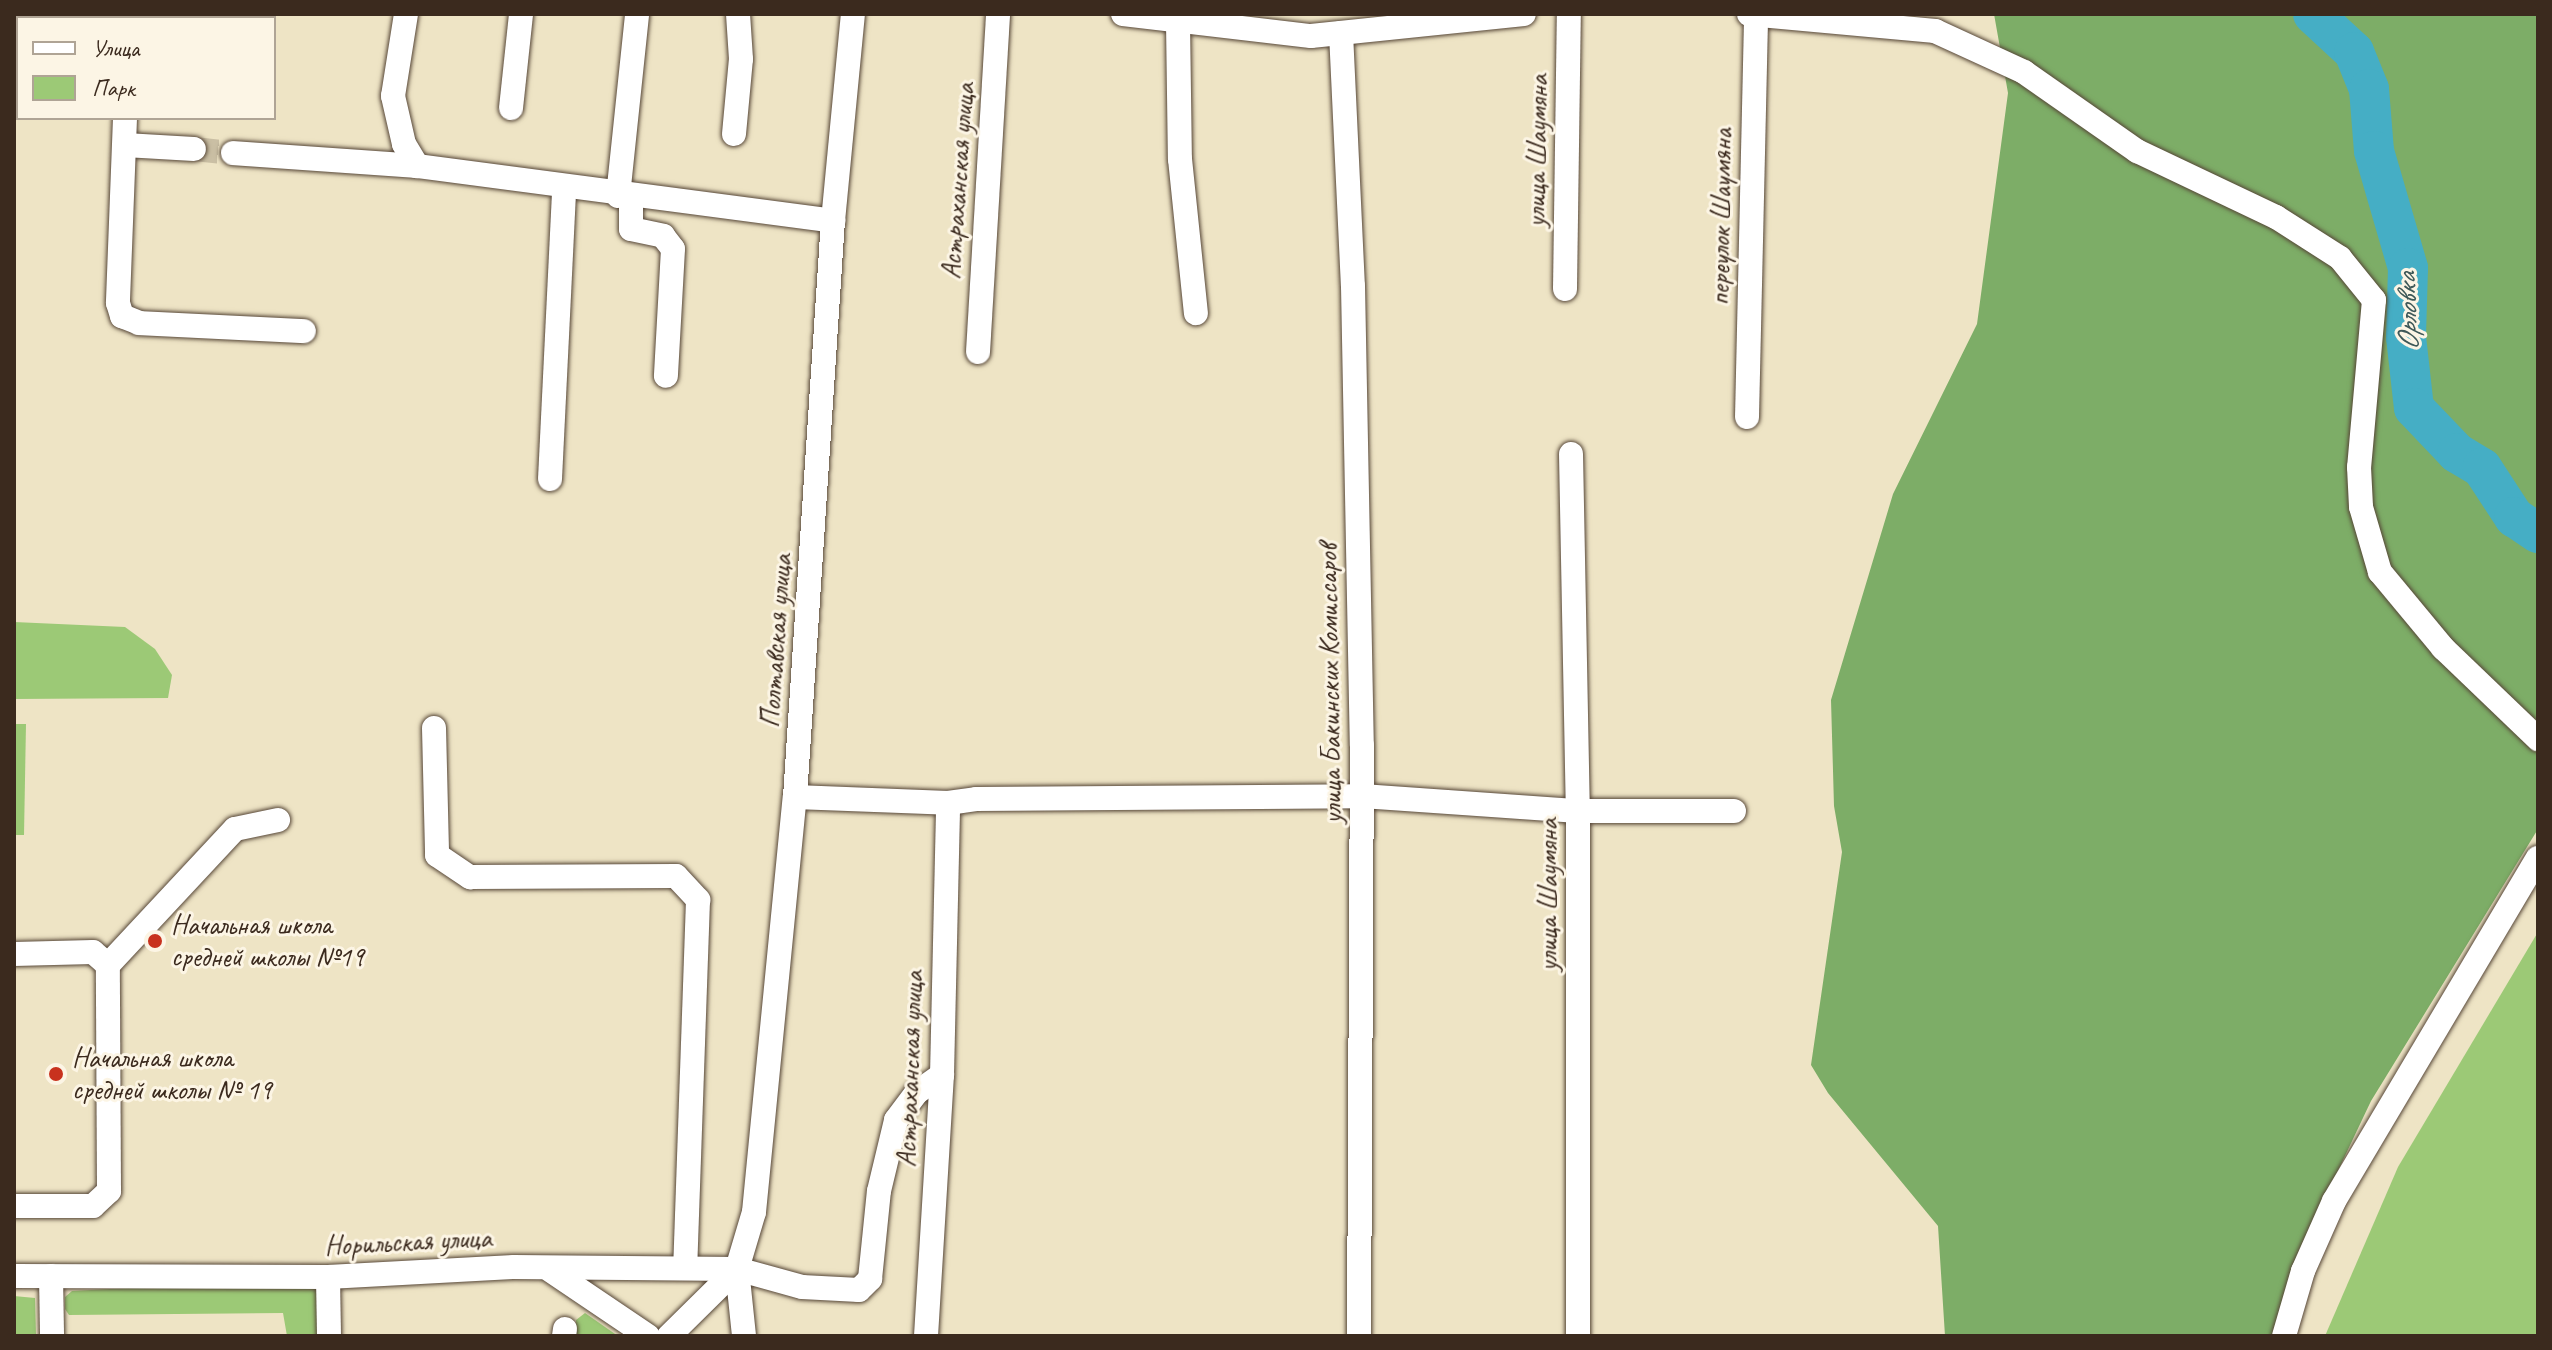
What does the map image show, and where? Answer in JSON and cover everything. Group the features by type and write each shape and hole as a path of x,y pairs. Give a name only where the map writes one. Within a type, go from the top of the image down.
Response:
{"street":[{"path":"406,14 393,96 404,144 417,166"},
{"path":"511,108 521,14"},
{"path":"637,14 624,197 631,229 663,236 673,249 666,376"},
{"path":"734,134 741,59 738,14"},
{"name":"Полтавская улица","path":"737,1269 756,1199 795,797 833,221 853,14"},
{"name":"Астраханская улица","path":"978,352 998,14"},
{"path":"1123,14 1195,20 1311,36 1524,14"},
{"name":"улица Шаумяна","path":"1565,289 1569,14"},
{"path":"1752,16 1867,21 1935,31 2024,72 2137,151 2276,217 2340,258 2374,300 2359,467 2361,507 2380,572 2443,648 2538,739"},
{"name":"переулок Шаумяна","path":"1747,417 1752,16"},
{"path":"1195,20 1180,159 1196,313"},
{"name":"улица Бакинских Комиссаров","path":"1341,33 1356,378 1362,796 1359,1336"},
{"path":"125,120 118,303 122,316 139,323 304,331"},
{"path":"125,145 194,149"},
{"path":"233,153 417,166 624,197 833,221"},
{"path":"550,479 564,188"},
{"name":"улица Шаумяна","path":"1571,454 1578,811 1578,1336"},
{"path":"434,728 437,855 470,877 676,876 698,900 685,1268"},
{"path":"795,797 948,803 976,799 1362,796 1578,811 1734,811"},
{"name":"Астраханская улица","path":"926,1336 942,1075 948,803"},
{"path":"14,1206 93,1206 109,1191 108,965 235,829 278,820"},
{"path":"2284,1336 2303,1271 2340,1189 2538,858"},
{"path":"14,954 93,952 108,965"},
{"name":"Норильская улица","path":"14,1276 328,1277 514,1267 550,1270 685,1268 737,1269 802,1287 859,1290 870,1279 879,1191 896,1120 916,1093 942,1075"},
{"path":"669,1336 737,1269"},
{"path":"737,1269 744,1336"},
{"path":"550,1270 648,1336"},
{"path":"51,1276 52,1336"},
{"path":"328,1277 329,1336"}],"green space":[{"path":"1994,14 2538,14 2538,829 2371,1101 2307,1236 2276,1336 1945,1336 1938,1226 1828,1093 1811,1065 1842,852 1834,806 1831,700 1893,494 1977,324 2008,93"},
{"path":"14,622 125,627 155,649 172,675 168,698 14,699"},
{"path":"14,724 26,724 24,835 14,835"},
{"path":"2538,932 2538,1336 2325,1336 2398,1167"},
{"path":"166,1286 314,1286 319,1289 320,1336 287,1336 283,1313 69,1315 65,1309 65,1297 72,1291"},
{"path":"14,1296 35,1298 36,1336 14,1336"},
{"path":"585,1313 618,1336 576,1336 576,1320"}],"waterway":[{"name":"Орловка","path":"2313,14 2354,52 2369,89 2374,151 2408,268 2406,337 2414,408 2457,453 2482,468 2514,517 2538,533"}],"tunnel":[{"path":"194,149 233,153"}],"place":[{"name":"Начальная школа средней школы №19","path":"155,941"},
{"name":"Начальная школа средней школы № 19","path":"56,1074"}]}
